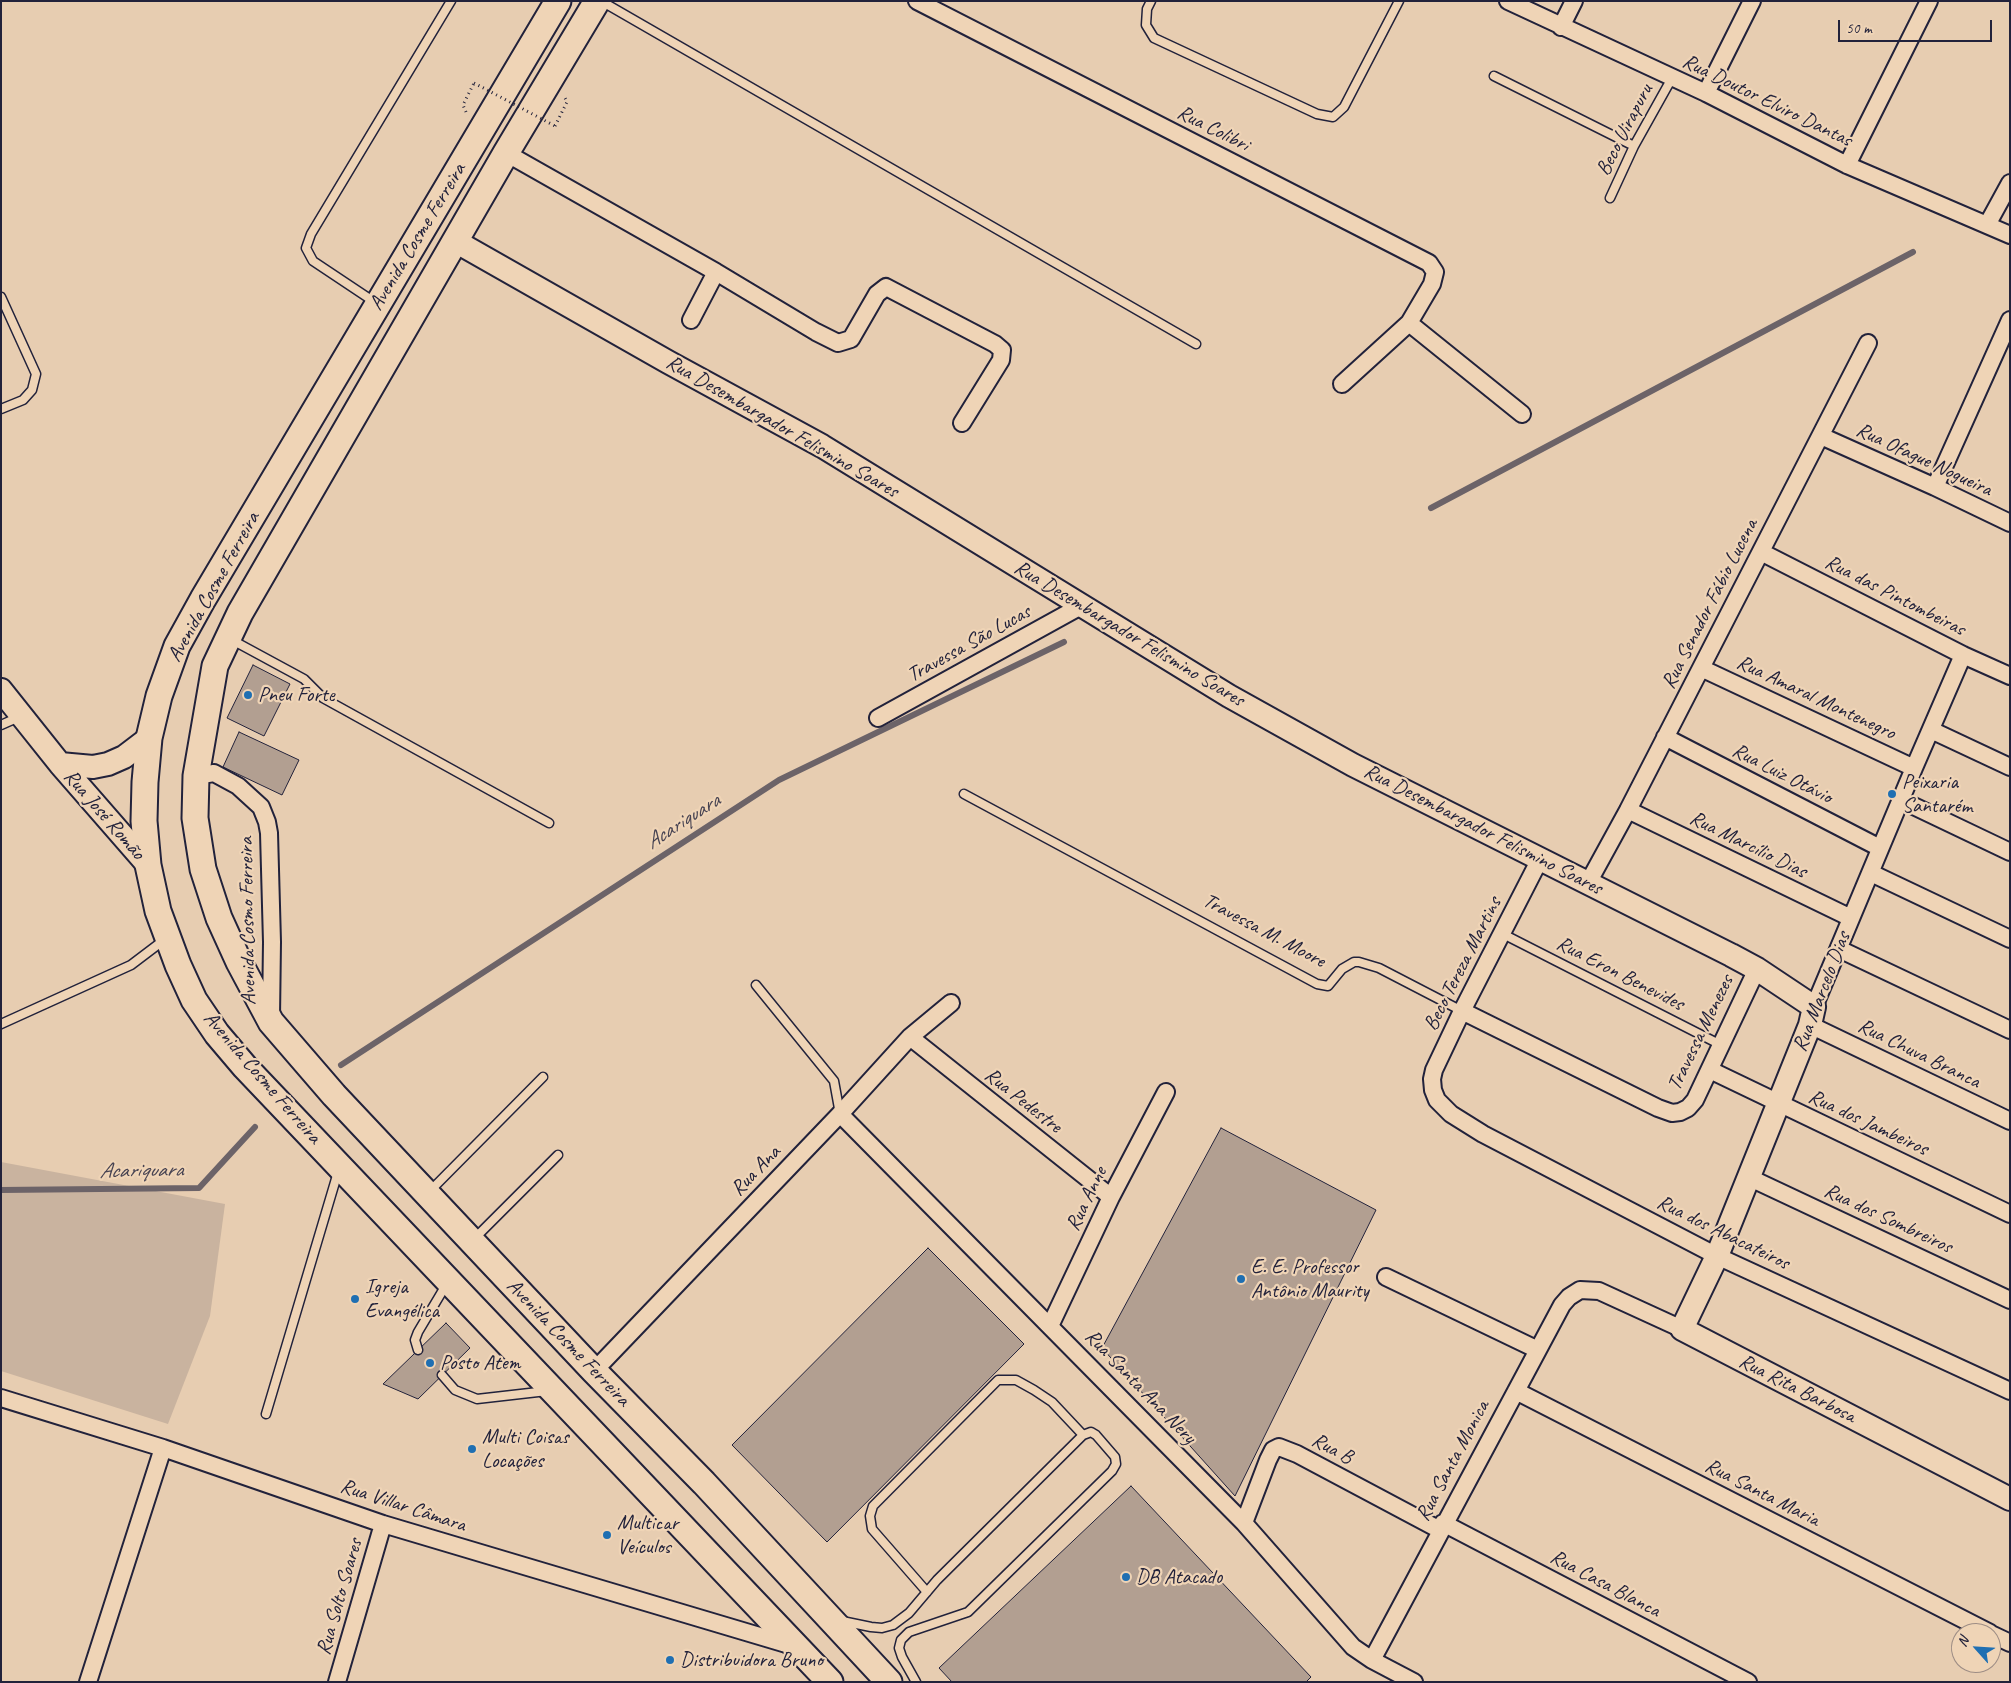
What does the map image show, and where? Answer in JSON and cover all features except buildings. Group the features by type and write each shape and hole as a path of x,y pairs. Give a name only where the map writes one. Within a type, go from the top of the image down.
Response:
{"main road":[{"name":"Avenida Cosme Ferreira","path":"558,1 208,590 177,646 159,696 149,738 144,821 148,865 158,911 168,937 194,1000 217,1034 246,1067 830,1682"},
{"name":"Avenida Cosme Ferreira","path":"597,1 506,153 240,612 215,666 196,776 195,818 203,869 219,918 239,962 271,1022 334,1095 594,1371 704,1483 889,1682"}],"street":[{"name":"Rua Colibri","path":"917,1 1429,263 1434,272 1432,284 1409,323 1342,384"},
{"name":"Rua Doutor Elviro Dantas","path":"1508,1 1706,93 1847,164 2010,235"},
{"path":"1561,27 1574,1"},
{"path":"1706,93 1752,1"},
{"path":"1847,164 1929,1"},
{"path":"506,153 838,343 851,340 877,294 886,287 995,344 1002,350 1001,360 962,423"},
{"path":"1987,225 2010,183"},
{"name":"Rua Desembargador Felismino Soares","path":"455,241 677,367 822,446 1245,706 1353,764 1757,969 1812,1016"},
{"path":"691,320 716,272"},
{"path":"1935,486 2010,320"},
{"path":"1409,323 1522,414"},
{"name":"Rua Senador Fábio Lucena","path":"1588,883 1628,810 1868,343"},
{"name":"Rua Ofague Nogueira","path":"1821,436 1935,486 2010,523"},
{"name":"Rua das Pintombeiras","path":"1761,552 1963,655 2010,676"},
{"name":"Travessa São Lucas","path":"878,718 1081,606"},
{"name":"Rua Marcelo Dias","path":"1682,1329 1717,1256 1851,918 1963,655"},
{"name":"Rua Amaral Montenegro","path":"1701,668 1914,768"},
{"name":"Rua José Romão","path":"1,690 11,720 60,764 148,865"},
{"path":"1931,730 2010,767"},
{"name":"Rua Luiz Otávio","path":"1665,737 1880,848"},
{"name":"Rua José Romão","path":"60,764 93,767 108,764 124,757 149,738"},
{"name":"Avenida Cosmo Ferreira","path":"196,776 214,774 238,786 261,807 267,822 269,833 272,942 271,1022"},
{"path":"1901,800 2010,852"},
{"name":"Rua Marcílio Dias","path":"1628,810 1851,918"},
{"name":"Beco Tereza Martins","path":"1433,1090 1432,1079 1434,1070 1462,1010 1503,934 1540,859"},
{"path":"1871,873 2010,940"},
{"path":"1839,949 2010,1030"},
{"name":"Travessa Menezes","path":"1680,1112 1688,1108 1695,1100 1757,969"},
{"name":"Rua Ana","path":"594,1371 840,1114 910,1037 951,1003"},
{"name":"Travessa M. Moore","path":"1462,1010 1658,1108 1672,1113 1680,1112"},
{"name":"Rua Chuva Branca","path":"1812,1016 2010,1121"},
{"name":"Rua Pedestre","path":"910,1037 1111,1197"},
{"name":"Rua dos Jambeiros","path":"1710,1070 1777,1104 2010,1214"},
{"name":"Rua dos Abacateiros","path":"1433,1090 1438,1100 1451,1114 1470,1126 1717,1256 2010,1391"},
{"name":"Rua Anne","path":"1050,1326 1111,1197 1166,1092"},
{"name":"Rua Santa Ana Nery","path":"840,1114 1244,1524 1353,1647 1372,1660 1414,1682"},
{"name":"Rua dos Sombreiros","path":"1748,1177 2010,1300"},
{"path":"1386,1277 1538,1350"},
{"name":"Rua Rita Barbosa","path":"1580,1290 1586,1289 1607,1293 1682,1329 2010,1499"},
{"name":"Rua Santa Monica","path":"1372,1660 1562,1305 1580,1290"},
{"name":"Rua Santa Maria","path":"1516,1391 1970,1623"},
{"name":"Rua Villar Câmara","path":"1,1398 163,1448 383,1524 796,1646"},
{"name":"Rua B","path":"1244,1524 1268,1460 1273,1450 1278,1447 1297,1454 1442,1527"},
{"path":"88,1682 163,1448"},
{"name":"Rua Solto Soares","path":"337,1682 383,1524"},
{"name":"Rua Casa Blanca","path":"1442,1527 1748,1682"}],"lane":[{"path":"378,304 313,261 306,248 311,234 451,1"},
{"path":"602,1 1196,344"},
{"path":"1151,1 1147,9 1146,25 1154,38 1318,114 1333,117 1344,107 1398,1"},
{"path":"1494,76 1634,146"},
{"name":"Beco Uirapuru","path":"1610,198 1634,146 1672,78"},
{"path":"1,297 36,374 32,390 23,400 1,409"},
{"path":"228,638 304,679 323,698 549,823"},
{"name":"Travessa M. Moore","path":"964,794 1317,984 1328,986 1342,969 1354,962 1359,962 1379,968 1462,1010"},
{"name":"Rua Eron Benevides","path":"1503,934 1721,1045"},
{"path":"1,1024 131,965 168,937"},
{"path":"756,985 834,1081 840,1114"},
{"path":"427,1194 543,1077"},
{"path":"472,1241 558,1155"},
{"path":"266,1414 340,1166"},
{"path":"418,1350 415,1340 418,1332 449,1281"},
{"path":"442,1376 455,1390 477,1399 552,1390"},
{"path":"927,1592 872,1529 870,1516 873,1506 998,1380 1016,1380 1034,1390 1052,1402 1083,1435"},
{"path":"830,1618 872,1627 882,1628 893,1625 909,1613 927,1592 1083,1435 1090,1432 1096,1435 1114,1456 1116,1464 1112,1471 968,1612 909,1632 901,1640 899,1648 902,1657 916,1682"}],"path":[{"path":"474,83 555,126"}],"shaded area":[{"path":"1,1162 225,1204 210,1316 168,1424 1,1371"}],"waterway":[{"path":"1431,508 1913,252"},
{"name":"Acariquara","path":"341,1065 779,780 1064,642"},
{"name":"Acariquara","path":"1,1190 199,1188 255,1127"}],"place":[{"name":"Pneu Forte","path":"248,695"},
{"name":"Peixaria Santarém","path":"1892,794"},
{"name":"E. E. Professor Antônio Maurity","path":"1241,1279"},
{"name":"Igreja Evangélica","path":"355,1299"},
{"name":"Posto Atem","path":"430,1363"},
{"name":"Multi Coisas Locações","path":"472,1449"},
{"name":"Multicar Veículos","path":"607,1535"},
{"name":"DB Atacado","path":"1126,1577"},
{"name":"Distribuidora Bruno","path":"670,1660"}]}
